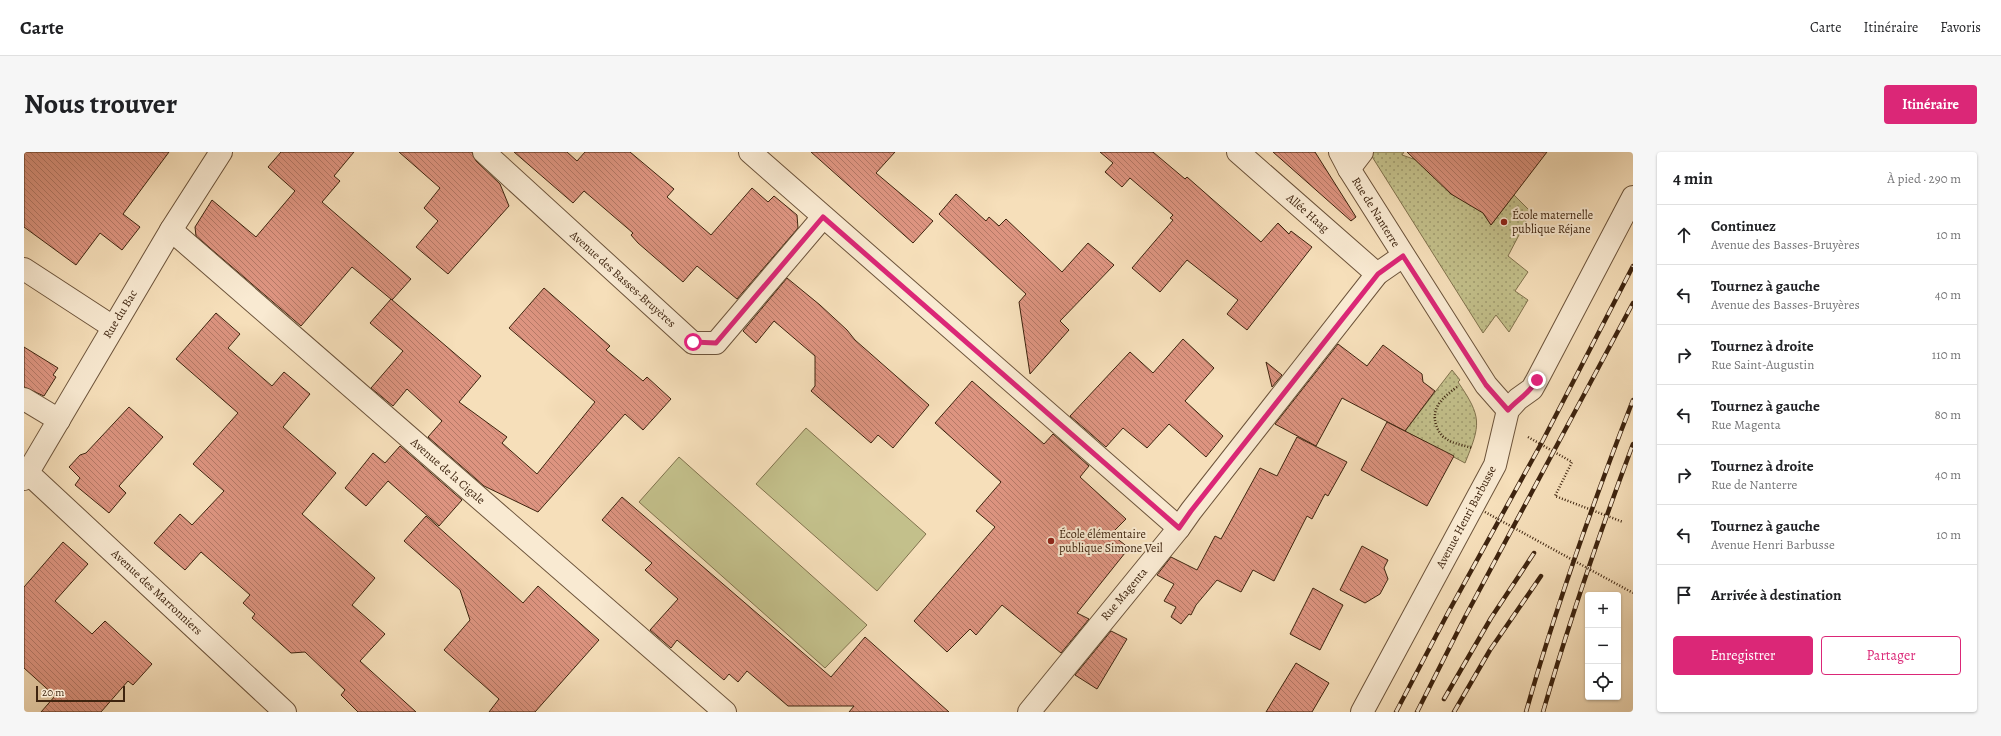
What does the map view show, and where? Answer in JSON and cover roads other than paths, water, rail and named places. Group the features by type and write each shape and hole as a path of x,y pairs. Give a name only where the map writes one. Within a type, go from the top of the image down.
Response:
{"street":[{"name":"Rue du Bac","path":"26,476 171,230 221,152"},
{"name":"Avenue des Basses-Bruyères","path":"484,152 693,342 716,343 823,217"},
{"path":"750,152 1179,528"},
{"name":"Allée Haag","path":"1238,152 1378,274"},
{"path":"1344,161 1362,152"},
{"name":"Rue de Nanterre","path":"1344,161 1486,385 1508,410"},
{"path":"1508,410 1518,399 1532,389 1633,197"},
{"name":"Avenue de la Cigale","path":"171,230 725,712"},
{"name":"Rue Magenta","path":"1029,712 1179,528 1378,274 1403,256"},
{"path":"24,269 113,327"},
{"path":"24,399 59,420"},
{"name":"Avenue Henri Barbusse","path":"1362,712 1495,465 1508,410"},
{"name":"Avenue des Marronniers","path":"26,476 285,712"}],"railway":[{"path":"1396,712 1449,611 1541,444 1633,266"},
{"path":"1417,712 1465,617 1633,303"},
{"path":"1526,712 1576,555 1633,400"},
{"path":"1543,712 1585,577 1633,444"},
{"path":"1444,699 1491,618 1534,553"},
{"path":"1454,712 1490,650 1541,576"}],"place":[{"name":"École maternelle publique Réjane","path":"1504,222"},
{"name":"École élémentaire publique Simone Veil","path":"1051,541"}]}
